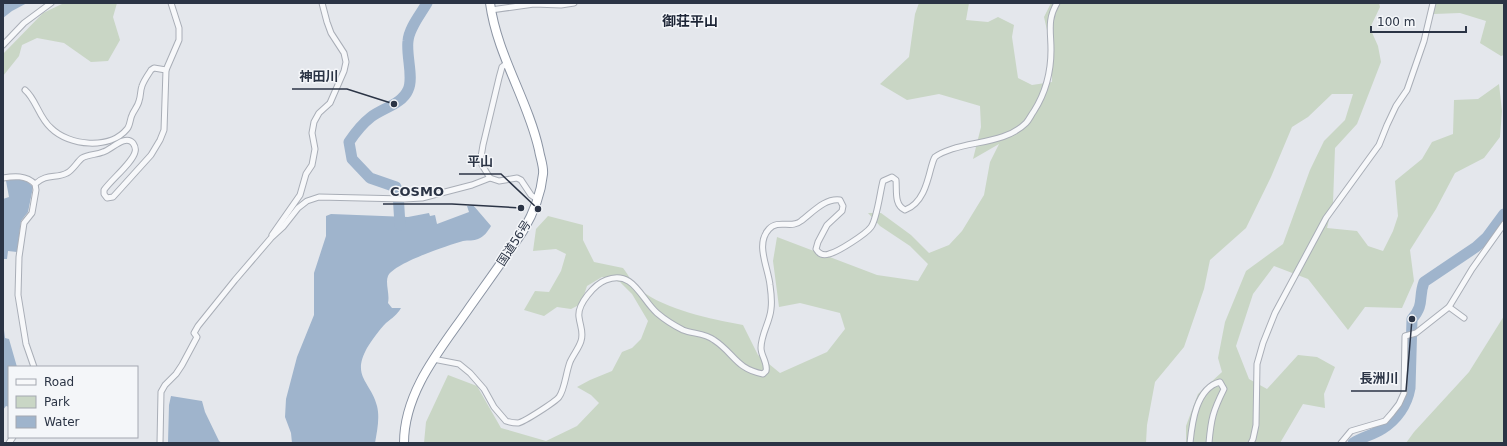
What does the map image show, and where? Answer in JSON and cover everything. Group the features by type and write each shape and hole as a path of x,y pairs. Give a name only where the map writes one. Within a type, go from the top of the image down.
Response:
{"highway":[{"name":"国道56号","path":"404,443 408,412 418,386 433,359 532,216 538,200 544,173 536,136 498,39 490,7"}],"street":[{"path":"3,45 24,23 51,3"},
{"path":"35,184 39,180 51,176 66,174 82,159 90,155 103,152 114,147 120,142 126,140 131,141 134,145 135,151 131,161 111,180 104,190 104,194 107,198 113,197 152,155 164,130 166,70 179,40 179,28 171,3"},
{"path":"271,238 273,232 300,195 306,174 312,165 314,149 312,133 314,122 319,113 330,103 344,71 346,62 344,53 331,33 322,3"},
{"path":"490,7 534,4 561,5 574,3"},
{"path":"433,359 458,364 470,373 484,389 494,407 506,421 519,423 542,410 560,396 570,363 581,341 583,330 578,316 580,307 592,290 604,280 623,278 632,283 657,313 683,330 707,336 715,340 747,369 763,374 767,367 761,352 761,343 771,310 770,285 763,245 765,236 770,228 775,225 798,223 828,200 840,200 843,206 842,211 827,225 816,249 818,253 822,255 829,254 860,237 872,226 883,181 892,177 896,180 898,204 900,208 905,210 910,208 918,201 924,192 934,158 942,153 956,148 989,141 1014,132 1026,123 1042,97 1048,81 1051,51 1049,20 1051,12 1057,3"},
{"path":"1251,443 1254,439 1256,425 1257,364 1263,342 1293,278 1326,218 1379,144 1396,106 1407,90 1424,41 1433,3"},
{"path":"490,178 482,165 481,157 502,67 507,63"},
{"path":"25,90 29,94 40,115 51,129 64,136 81,142 93,144 114,138 128,129 132,115 139,101 142,86 151,70 154,68 166,70"},
{"path":"3,178 16,176 32,181 35,184 36,190 32,213 24,223 19,257 18,295 26,344 34,366"},
{"path":"160,443 161,392 189,355 197,337 194,333 198,326 271,238 283,227 298,208 307,201 319,197 422,198 472,185 490,178 499,181 517,178 521,180 531,195 538,200"},
{"path":"1341,443 1351,431 1385,421 1392,413 1404,393 1405,336 1416,333 1449,307 1472,269 1504,224"},
{"path":"1449,307 1464,318"},
{"path":"1190,443 1193,418 1197,406 1208,388 1220,382 1224,389 1211,419 1209,443"}],"green space":[{"path":"117,3 113,17 120,40 108,61 91,62 64,43 37,38 22,45 19,56 3,76 3,54 43,13 62,4"},
{"path":"919,3 969,3 966,20 988,22 998,17 1014,25 1012,37 1018,78 1032,85 1052,82 1052,52 1044,17 1051,3 1379,3 1380,7 1370,28 1378,46 1381,62 1357,124 1335,148 1333,203 1327,228 1357,231 1368,246 1383,251 1393,231 1398,216 1395,181 1422,159 1432,142 1453,134 1454,100 1478,99 1499,84 1502,111 1500,137 1484,158 1455,173 1436,209 1410,250 1414,281 1402,308 1365,307 1348,330 1308,279 1274,266 1253,294 1236,346 1249,379 1267,389 1298,355 1317,357 1335,367 1324,394 1325,408 1303,404 1280,443 1186,443 1186,426 1198,394 1222,372 1218,358 1225,322 1246,271 1283,244 1310,170 1324,141 1345,120 1353,94 1332,94 1308,117 1292,127 1271,177 1246,228 1210,260 1204,289 1184,347 1155,382 1147,425 1146,443 424,443 426,422 448,375 477,386 501,428 546,441 577,426 599,403 591,395 577,387 612,371 622,352 632,348 641,339 648,321 632,294 620,282 602,277 587,286 581,304 571,309 557,307 544,316 524,310 535,291 549,292 561,271 566,254 556,249 533,251 536,229 548,216 583,225 583,240 594,262 623,268 637,288 651,297 689,313 743,325 758,355 780,373 827,352 845,329 840,313 800,303 779,307 773,261 777,237 877,275 918,281 928,264 910,246 880,226 868,213 881,213 911,235 929,253 949,245 962,231 984,195 990,162 999,144 973,159 981,127 980,106 939,94 907,100 880,84 909,57 915,14"},
{"path":"1431,3 1504,3 1504,55 1501,56 1480,43 1486,21 1460,13 1434,14"},
{"path":"1504,316 1504,443 1406,443 1414,432 1469,372"}],"water":[{"path":"3,3 27,3 3,18"},
{"path":"13,179 24,180 33,187 28,212 21,221 17,252 8,251 7,259 4,259 3,273 3,199 9,197 6,181"},
{"path":"473,205 491,226 484,235 476,240 463,241 422,255 400,266 392,271 388,276 388,303 392,308 401,308 396,315 383,326 371,342 367,348 361,366 364,379 374,398 378,411 378,424 375,443 292,443 291,433 285,417 286,399 297,357 314,315 314,273 326,236 326,216 331,214 408,217 429,213 430,216 435,215 437,224 469,212 467,206"},
{"path":"3,322 5,338 9,339 17,366 8,366 8,407 6,406 3,410"},
{"path":"171,396 202,401 205,412 219,441 222,443 168,442 169,405"}],"waterway":[{"path":"400,225 398,193 396,187 370,178 352,159 349,142 368,120 397,102 408,90 410,85 408,47 409,36 413,26 427,3"},
{"path":"1353,443 1379,431 1397,417 1404,406 1410,388 1412,319 1419,309 1424,282 1476,247 1487,237 1504,214"}],"place":[{"name":"神田川","path":"394,104"},
{"name":"COSMO","path":"521,208"},
{"name":"平山","path":"538,209"},
{"name":"長洲川","path":"1412,319"}],"district":[{"name":"御荘平山","path":"690,21"}]}
